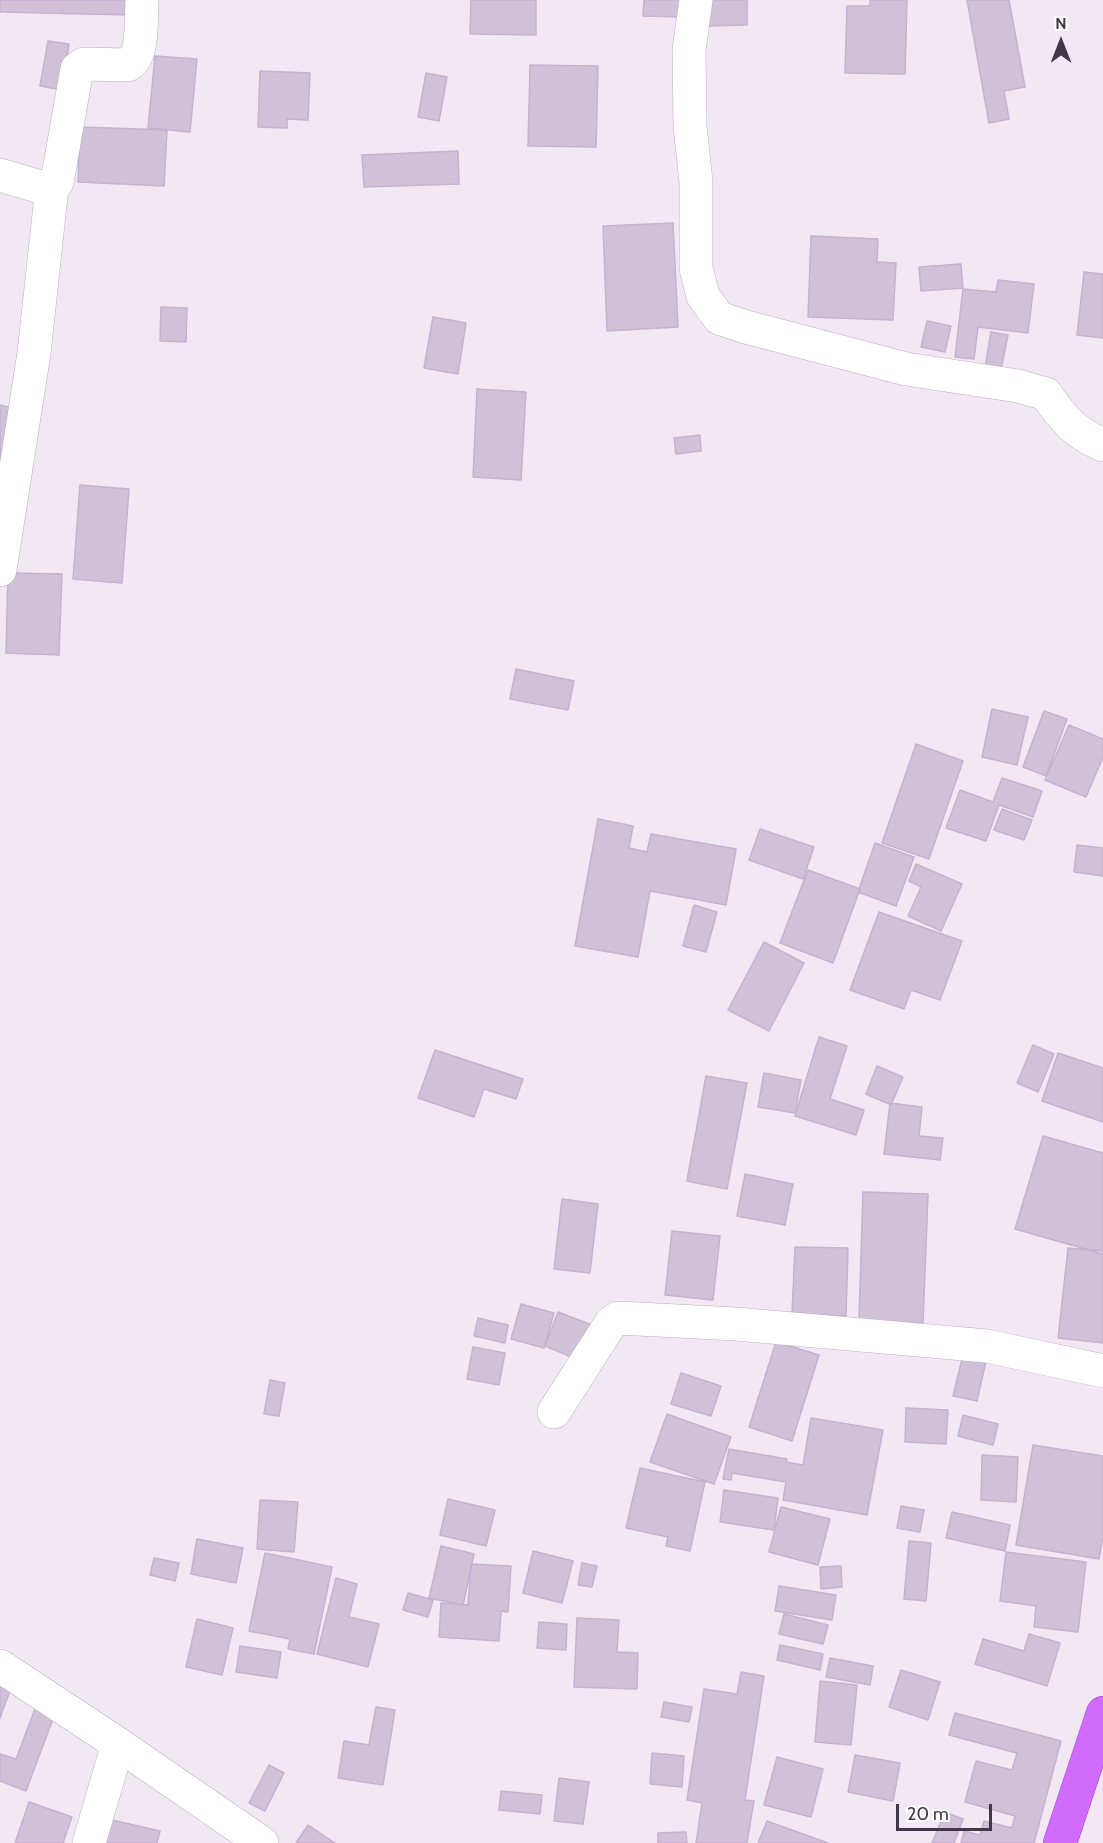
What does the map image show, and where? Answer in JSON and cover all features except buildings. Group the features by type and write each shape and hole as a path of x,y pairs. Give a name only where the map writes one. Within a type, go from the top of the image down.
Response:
{"highway":[{"path":"1060,1843 1103,1713"}],"street":[{"path":"0,175 44,188 52,187 57,182 77,69 84,64 128,65 136,60 140,45 142,0"},
{"path":"696,0 689,61 690,126 696,182 696,268 703,296 719,318 906,369 1018,386 1046,394 1061,416 1084,437 1103,445"},
{"path":"0,570 34,353 52,187"},
{"path":"554,1412 611,1323 618,1318 736,1324 987,1346 1103,1371"},
{"path":"0,1666 262,1843"},
{"path":"88,1843 118,1744"}]}
